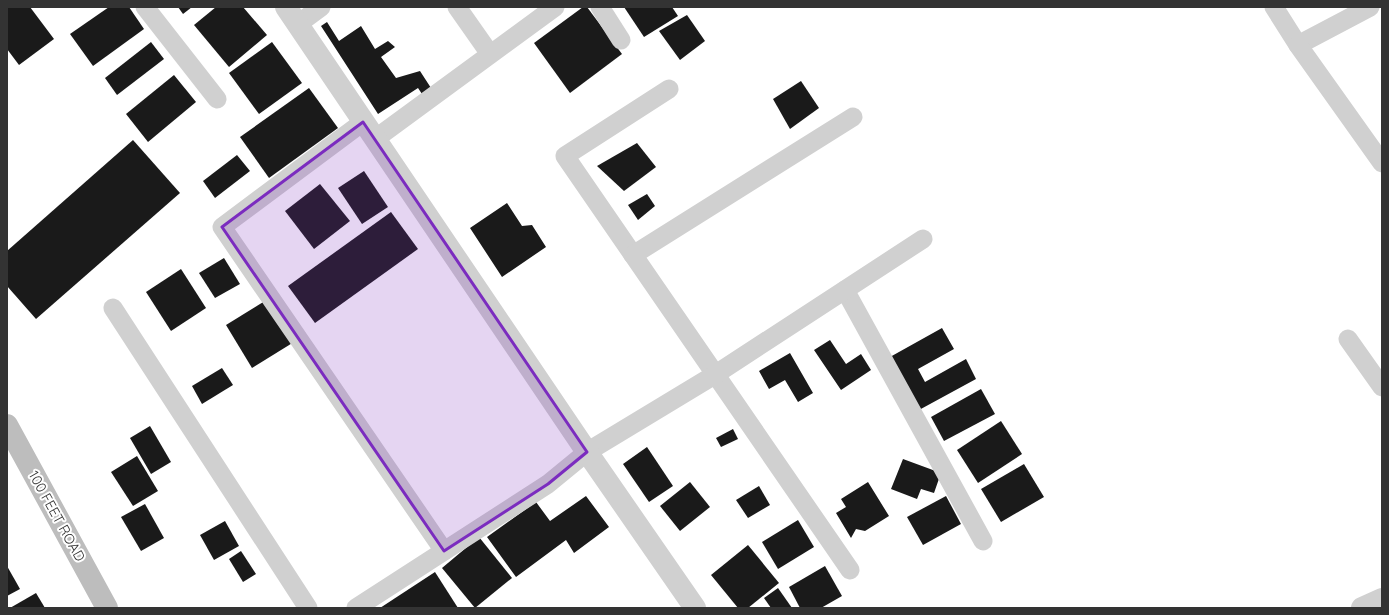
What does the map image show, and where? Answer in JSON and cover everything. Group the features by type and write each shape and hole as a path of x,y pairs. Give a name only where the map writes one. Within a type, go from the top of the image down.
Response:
{"main road":[{"name":"100 FEET ROAD","path":"7,425 108,608"}],"street":[{"path":"145,7 217,99"},
{"path":"321,7 292,15 587,452 695,608"},
{"path":"457,7 490,54"},
{"path":"444,551 222,227 369,130 490,54 554,7"},
{"path":"600,7 621,40"},
{"path":"1274,7 1298,44 1382,163"},
{"path":"1298,44 1370,7"},
{"path":"669,89 564,156 850,570"},
{"path":"633,255 853,117"},
{"path":"356,608 548,484 587,452 716,374 923,239"},
{"path":"845,290 983,541"},
{"path":"113,308 308,608"},
{"path":"1348,339 1382,387"}],"highlighted area":[{"path":"363,122 587,452 548,484 444,551 222,227"}],"building":[{"path":"7,7 30,7 54,39 19,65 7,49"},
{"path":"109,7 129,7 144,29 93,66 70,34"},
{"path":"178,7 192,7 183,14"},
{"path":"216,7 243,7 267,35 229,67 194,25"},
{"path":"583,7 587,7 622,54 570,93 534,43"},
{"path":"624,7 672,7 678,16 644,37"},
{"path":"687,15 705,41 680,60 659,31"},
{"path":"327,22 339,41 361,26 375,49 388,41 395,47 381,57 396,78 420,71 431,88 422,94 418,88 378,114 321,26"},
{"path":"151,42 164,59 117,95 105,78"},
{"path":"272,42 302,83 259,114 229,73"},
{"path":"174,75 196,102 148,142 126,114"},
{"path":"801,81 819,108 790,129 773,99"},
{"path":"309,88 338,128 269,178 240,137"},
{"path":"133,140 180,193 36,319 7,286 7,251"},
{"path":"637,143 656,167 624,191 597,166"},
{"path":"237,155 250,171 215,198 203,181"},
{"path":"364,171 388,207 362,224 338,188"},
{"path":"320,184 350,221 314,249 285,211"},
{"path":"647,194 655,206 638,220 628,205"},
{"path":"507,203 522,226 532,225 546,247 502,277 470,228"},
{"path":"391,212 418,249 315,323 288,286"},
{"path":"224,258 240,284 215,298 199,273"},
{"path":"181,269 206,308 171,331 146,292"},
{"path":"268,299 294,342 252,368 226,325"},
{"path":"942,328 954,349 918,369 925,382 966,359 976,379 919,410 890,357"},
{"path":"830,340 846,364 861,354 871,370 841,390 814,350"},
{"path":"790,353 813,393 798,402 785,380 769,389 759,371"},
{"path":"222,368 233,385 202,404 192,386"},
{"path":"981,389 995,414 944,441 931,417"},
{"path":"1001,421 1022,454 978,483 957,450"},
{"path":"150,426 171,462 151,474 130,438"},
{"path":"733,429 738,439 721,447 716,438"},
{"path":"647,447 673,486 649,502 623,464"},
{"path":"137,456 158,491 133,506 111,472"},
{"path":"903,459 941,473 934,493 921,489 917,499 891,489"},
{"path":"1024,464 1044,497 1001,522 981,489"},
{"path":"690,482 710,507 680,531 660,506"},
{"path":"868,482 889,516 865,531 856,529 851,538 836,513 846,507 841,499"},
{"path":"759,486 770,505 748,518 736,500"},
{"path":"586,496 609,527 574,553 566,540 516,577 487,537 536,502 550,521"},
{"path":"946,496 961,524 923,545 907,517"},
{"path":"145,504 164,538 141,551 121,517"},
{"path":"798,520 814,547 778,569 762,542"},
{"path":"225,521 239,546 214,560 200,535"},
{"path":"479,537 512,578 475,608 442,568"},
{"path":"748,545 779,583 748,608 738,608 711,575"},
{"path":"241,551 256,574 243,582 229,559"},
{"path":"7,566 20,589 7,596"},
{"path":"825,566 842,596 821,608 800,608 789,587"},
{"path":"435,572 458,608 380,608"},
{"path":"778,588 792,608 771,608 764,598"},
{"path":"36,593 45,608 10,608"}]}
